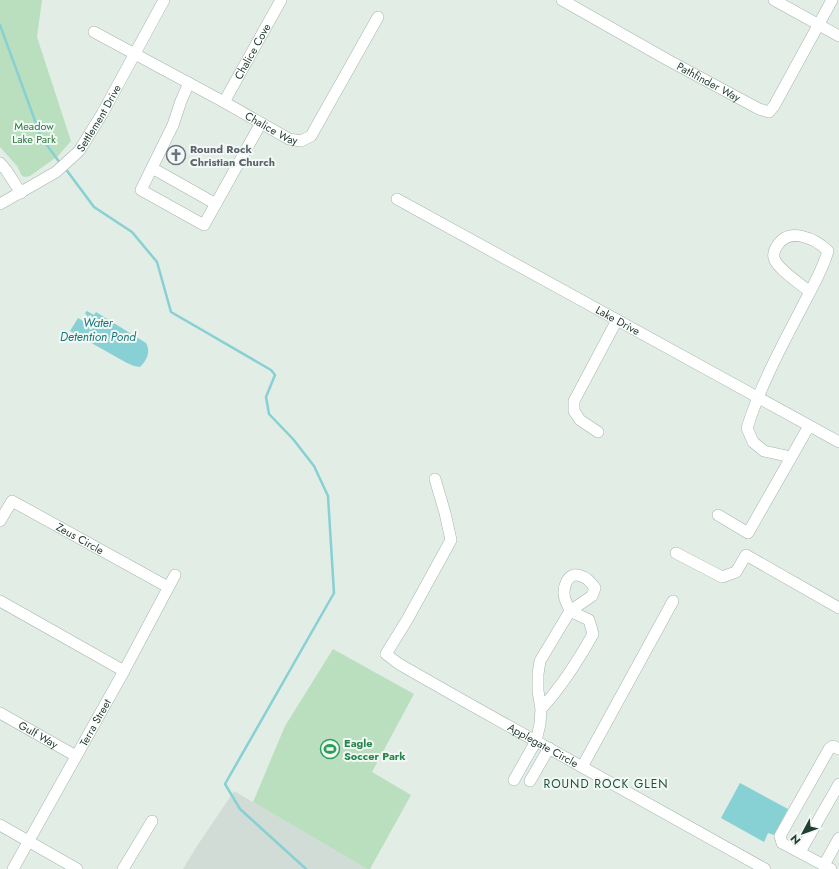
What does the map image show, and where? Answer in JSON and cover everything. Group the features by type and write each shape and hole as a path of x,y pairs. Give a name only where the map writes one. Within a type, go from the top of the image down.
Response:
{"street":[{"name":"Settlement Drive","path":"0,204 52,174 79,150 102,114 164,0"},
{"name":"Chalice Cove","path":"224,102 281,0"},
{"name":"Pathfinder Way","path":"562,0 672,62 759,109 769,112 774,106 819,24"},
{"path":"774,0 839,36"},
{"path":"819,24 832,0"},
{"name":"Chalice Way","path":"94,32 289,139 301,141 311,136 378,17"},
{"path":"189,83 173,125 141,190 204,225 261,123"},
{"path":"0,163 21,193"},
{"path":"152,168 216,204"},
{"name":"Lake Drive","path":"397,199 839,442"},
{"path":"791,457 764,451 753,442 747,428 758,398 776,358 825,264 828,251 822,245 802,235 789,236 780,241 775,251 774,258 779,267 810,292"},
{"path":"598,432 580,420 574,411 574,401 617,320"},
{"path":"718,515 748,533 809,426"},
{"name":"Applegate Circle","path":"435,479 451,540 407,620 386,654 399,664 582,766 753,866 765,869"},
{"name":"Zeus Circle","path":"0,521 12,501 168,587"},
{"path":"676,553 722,577 736,572 746,556 839,608"},
{"name":"Terra Street","path":"13,869 124,671 175,575"},
{"path":"0,601 124,671"},
{"path":"582,766 673,601"},
{"path":"514,780 536,741 540,724 541,709 538,691 538,674 540,661 570,611 589,620 593,634 567,678 541,709"},
{"name":"Gulf Way","path":"0,713 76,756"},
{"path":"839,749 833,746 829,749 780,836 782,843 827,867 839,838"},
{"path":"530,781 549,748"},
{"path":"800,852 839,784"},
{"path":"124,869 152,821"},
{"path":"0,825 77,869"}],"shaded area":[{"path":"234,791 367,869 183,869"}],"green space":[{"name":"Meadow Lake Park","path":"0,0 42,0 37,37 71,141 58,156 30,176 25,177 22,176 17,166 0,147"},
{"name":"Eagle Soccer Park","path":"333,649 414,694 372,772 411,795 370,869 367,869 253,802 285,726"}],"water":[{"name":"Water Detention Pond","path":"87,311 94,315 96,312 146,343 148,356 145,362 140,367 134,366 70,331 78,318 85,322 88,317 85,313"},
{"path":"740,783 788,809 774,835 768,833 764,842 721,818"}],"waterway":[{"path":"0,25 41,137 60,163"},
{"path":"65,168 94,207 132,232 157,262 171,312 271,370 275,375 266,397 269,414 293,439 314,466 328,496 334,593 225,784 240,809 306,869"}],"place":[{"name":"Round Rock Christian Church","path":"176,155"},
{"name":"Eagle Soccer Park","path":"330,749"}],"district":[{"name":"ROUND ROCK GLEN","path":"606,784"}]}
